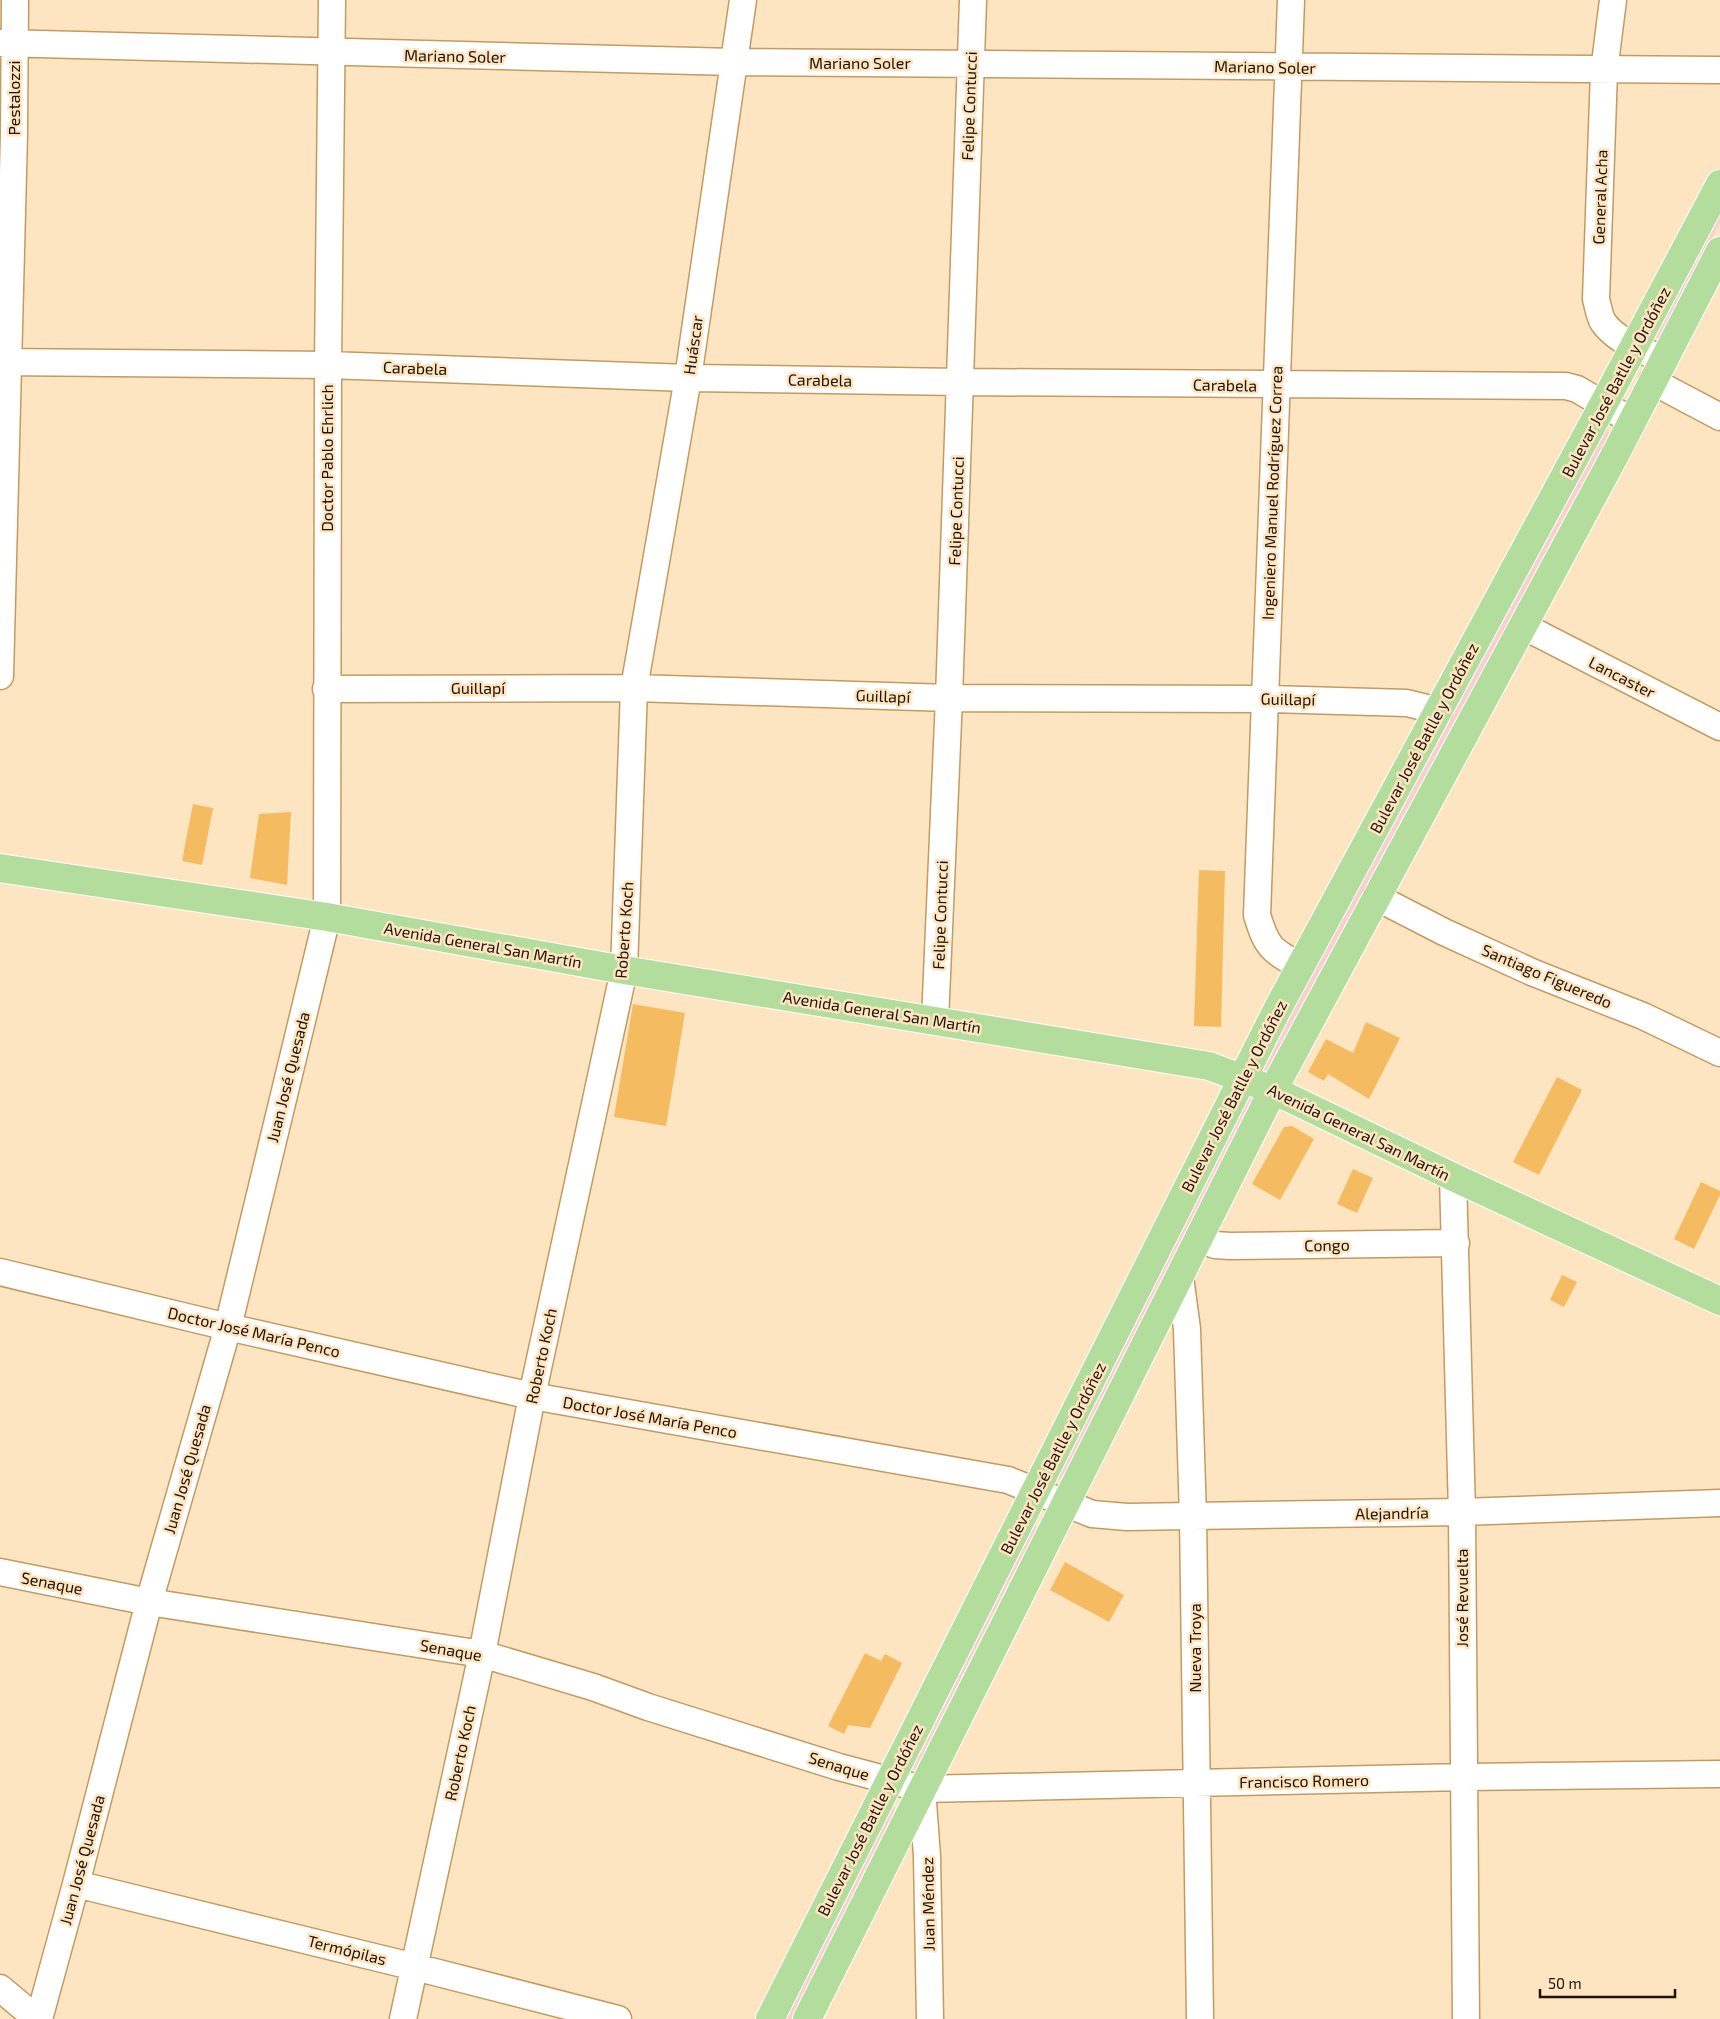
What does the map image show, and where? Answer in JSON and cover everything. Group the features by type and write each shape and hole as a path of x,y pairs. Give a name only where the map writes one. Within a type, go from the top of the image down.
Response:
{"main road":[{"name":"Bulevar José Batlle y Ordóñez","path":"770,2019 1300,966 1439,711 1720,184"},
{"name":"Bulevar José Batlle y Ordóñez","path":"807,2019 1274,1090 1523,626 1720,251"},
{"name":"Avenida General San Martín","path":"0,868 327,917 624,970 1209,1066 1274,1090 1453,1177 1720,1301"}],"street":[{"name":"Pestalozzi","path":"0,676 4,362 14,134 7,44 15,0"},
{"name":"Doctor Pablo Ehrlich","path":"327,917 326,688 332,0"},
{"name":"Huáscar","path":"634,688 688,378 743,0"},
{"name":"Felipe Contucci","path":"936,1021 950,698 973,0"},
{"name":"Ingeniero Manuel Rodríguez Correa","path":"1291,0 1257,915 1264,938 1275,952 1300,966"},
{"name":"General Acha","path":"1613,0 1604,71 1596,299 1602,320 1610,330 1635,346 1658,371 1720,417"},
{"name":"Mariano Soler","path":"7,44 734,62 1604,71 1720,70"},
{"name":"Carabela","path":"4,362 328,365 688,378 1276,385 1566,386 1577,389 1632,420"},
{"name":"Lancaster","path":"1523,626 1720,727"},
{"name":"Guillapí","path":"326,688 634,688 950,698 1266,698 1407,703 1439,711"},
{"name":"Roberto Koch","path":"403,2019 482,1654 532,1396 624,970 634,688"},
{"name":"Santiago Figueredo","path":"1376,897 1444,932 1534,973 1642,1016 1720,1053"},
{"name":"Juan José Quesada","path":"38,2019 76,1884 149,1602 228,1327 327,917"},
{"name":"José Revuelta","path":"1453,1177 1462,1512 1466,2019"},
{"name":"Congo","path":"1198,1239 1215,1245 1230,1246 1456,1243"},
{"name":"Doctor José María Penco","path":"0,1272 228,1327 532,1396 1008,1480 1066,1504"},
{"name":"Nueva Troya","path":"1180,1277 1187,1329 1194,1516 1200,2019"},
{"name":"Alejandría","path":"1066,1504 1092,1514 1109,1516 1194,1516 1462,1512 1720,1503"},
{"name":"Senaque","path":"0,1572 149,1602 482,1654 890,1781"},
{"name":"Francisco Romero","path":"890,1781 922,1788 1720,1774"},
{"name":"Juan Méndez","path":"922,1788 927,1856 930,2019"},
{"name":"Termópilas","path":"76,1884 618,2019"},
{"path":"0,1988 38,2019"}],"shaded area":[{"path":"1720,207 1720,223 1659,339 1652,335"},
{"path":"1605,428 1609,434 1270,1070 1264,1071 1262,1066"},
{"path":"1249,1096 1252,1096 1254,1101 1062,1479 1057,1480 1055,1478"},
{"path":"1033,1522 1037,1527 916,1768 912,1769 910,1767"},
{"path":"893,1805 895,1809 791,2019 782,2019"}],"building":[{"path":"193,804 213,808 202,865 182,861"},
{"path":"291,812 287,885 250,878 259,814"},
{"path":"1199,870 1225,871 1221,1027 1194,1026"},
{"path":"633,1004 685,1013 666,1126 614,1117"},
{"path":"1366,1022 1400,1038 1369,1099 1328,1074 1324,1081 1308,1072 1326,1039 1353,1053"},
{"path":"1557,1077 1582,1090 1539,1175 1513,1162"},
{"path":"1292,1126 1314,1139 1280,1200 1252,1184 1284,1127"},
{"path":"1353,1169 1373,1178 1357,1213 1337,1204"},
{"path":"1701,1182 1720,1191 1720,1195 1694,1249 1674,1239"},
{"path":"1562,1275 1577,1282 1564,1307 1550,1300"},
{"path":"1065,1562 1124,1595 1109,1622 1050,1590"},
{"path":"865,1653 881,1661 885,1654 902,1663 870,1728 848,1725 844,1734 828,1726"}]}
